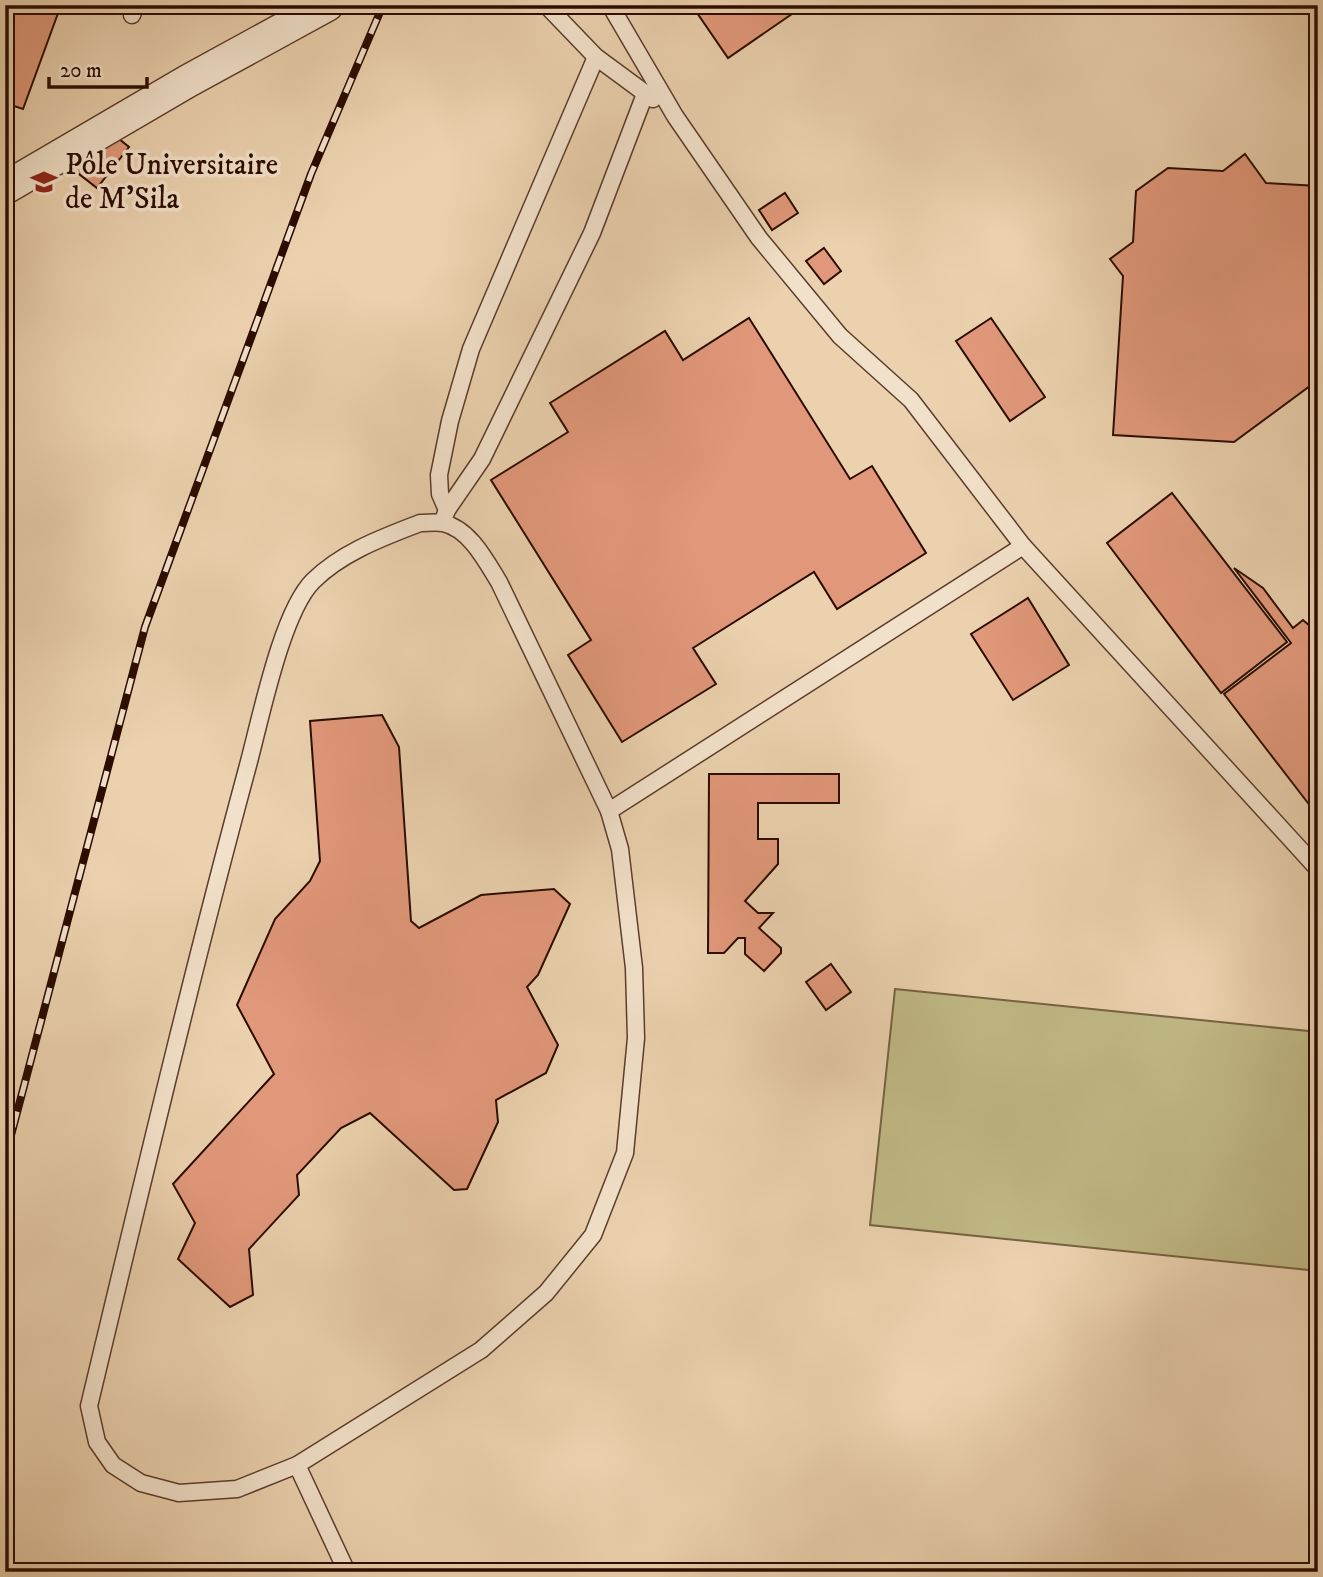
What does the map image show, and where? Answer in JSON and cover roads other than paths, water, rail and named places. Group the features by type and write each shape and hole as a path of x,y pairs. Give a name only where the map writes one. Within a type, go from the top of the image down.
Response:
{"street":[{"path":"5,188 327,5"}],"lane":[{"path":"546,5 596,57 674,116"},
{"path":"610,5 674,116 759,238 841,336 911,400 1023,546 1318,869"},
{"path":"596,57 471,349 450,421 439,475 445,517 472,543 499,582 609,811 620,849 634,968 636,1038 625,1153 593,1235 546,1293 481,1350 297,1465 237,1489 179,1493 141,1483 113,1465 97,1443 89,1406 225,850 290,616 313,581 342,560 380,539 420,523 445,517 482,459 592,233 645,94"},
{"path":"609,811 1023,546"},
{"path":"297,1465 347,1572"}],"railway":[{"path":"5,1158 145,627 311,174 383,5"}],"place":[{"name":"Pôle Universitaire de M'Sila","path":"44,182"}]}
